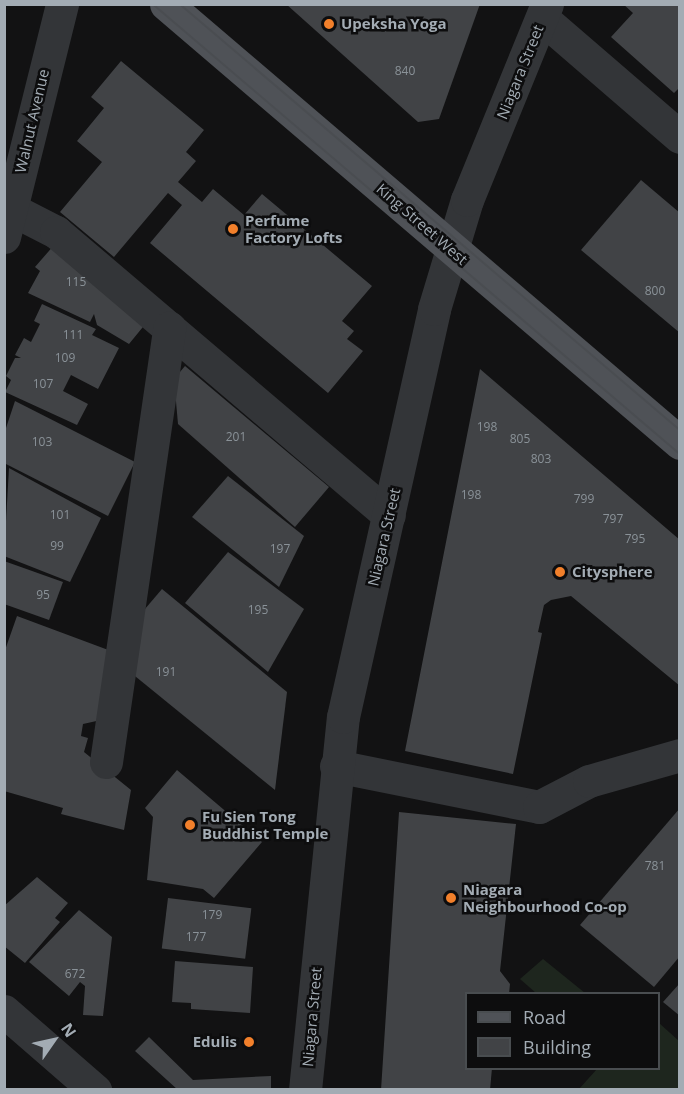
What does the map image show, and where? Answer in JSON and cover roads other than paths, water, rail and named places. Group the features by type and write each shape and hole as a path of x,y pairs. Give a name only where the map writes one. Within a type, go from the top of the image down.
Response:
{"main road":[{"name":"King Street West","path":"166,4 680,443"}],"street":[{"name":"Walnut Avenue","path":"8,223 62,4"},
{"path":"545,11 680,137"},
{"name":"Niagara Street","path":"305,1089 336,766 434,309 454,250 467,200 545,11"},
{"path":"8,223 56,232 389,514"},
{"path":"106,762 169,328"},
{"path":"336,766 538,807 589,781 680,755"},
{"path":"4,1011 95,1089"}],"tram line":[{"path":"153,4 680,454"},
{"path":"180,4 680,430"}],"place":[{"name":"Upeksha Yoga","path":"329,24"},
{"name":"Perfume Factory Lofts","path":"233,229"},
{"name":"Citysphere","path":"560,572"},
{"name":"Fu Sien Tong Buddhist Temple","path":"190,825"},
{"name":"Niagara Neighbourhood Co-op","path":"451,898"},
{"name":"Edulis","path":"249,1042"}]}
